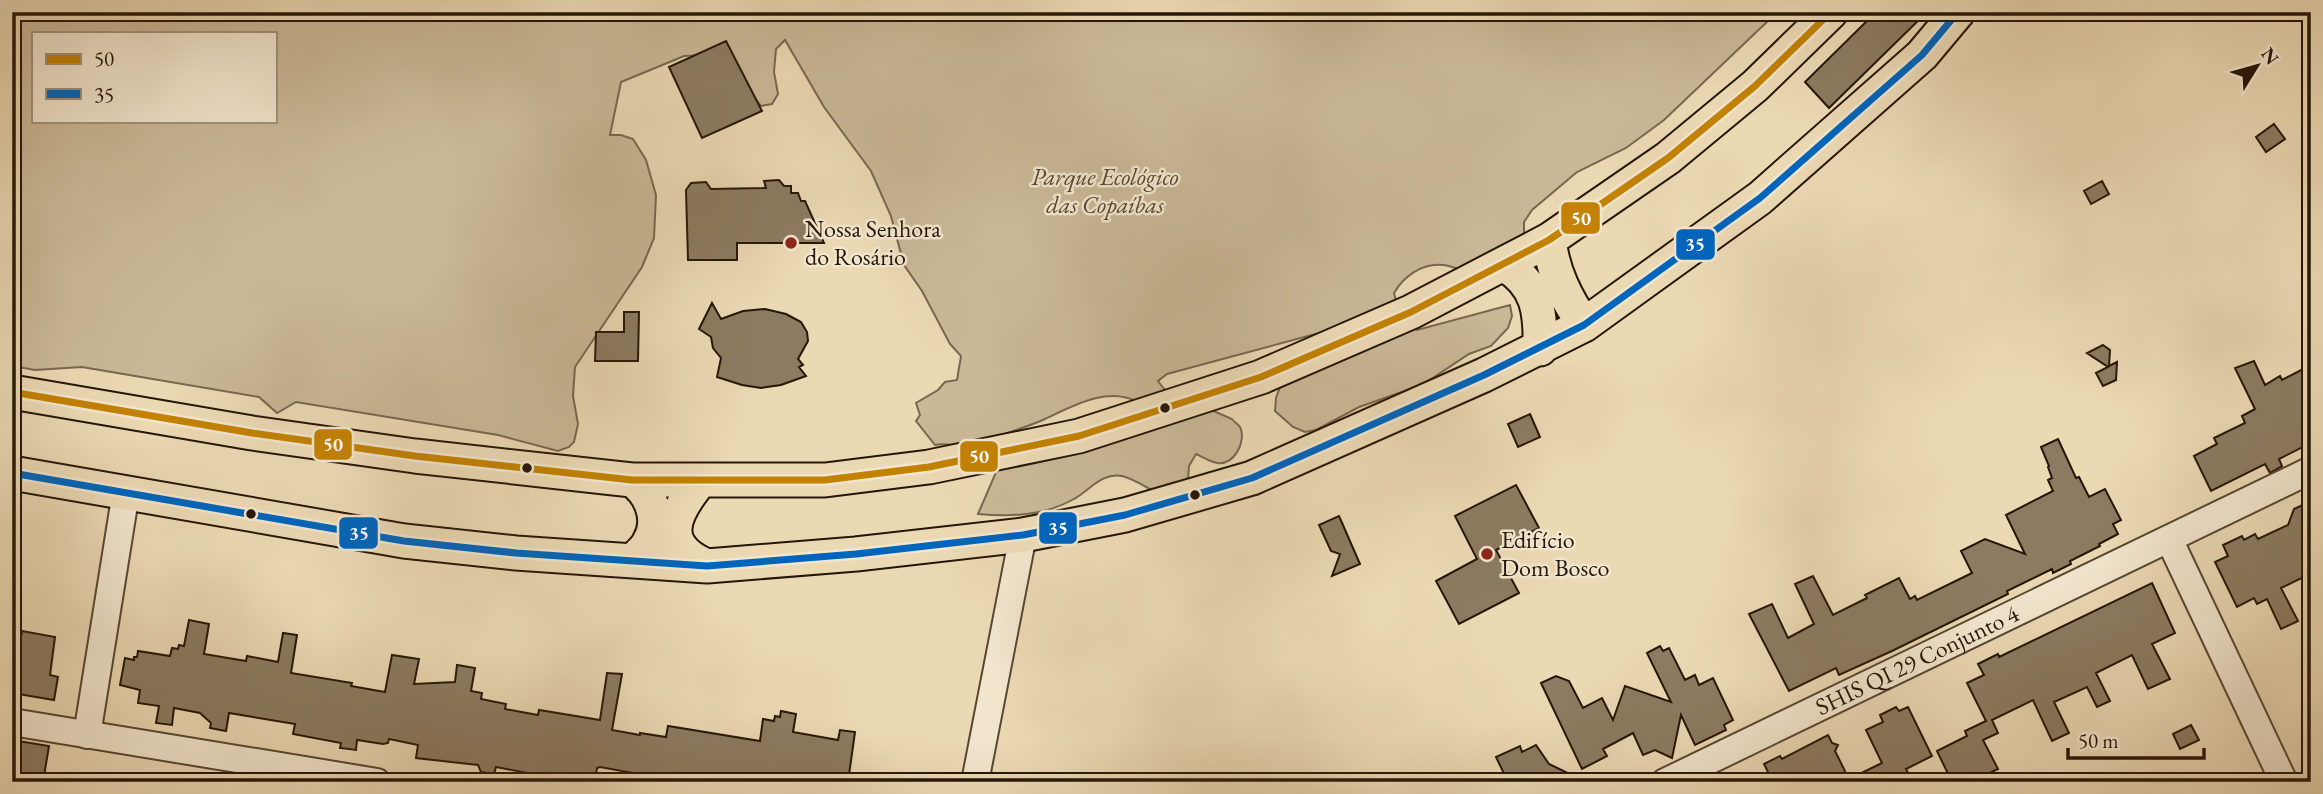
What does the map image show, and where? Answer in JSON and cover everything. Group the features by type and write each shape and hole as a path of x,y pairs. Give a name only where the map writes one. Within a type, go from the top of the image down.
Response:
{"main road":[{"path":"12,392 252,433 415,456 632,480 825,480 929,467 1079,436 1261,377 1411,312 1505,265 1549,240 1668,159 1755,86 1831,12"},
{"path":"12,474 404,541 516,553 707,566 856,554 1023,535 1125,515 1252,478 1540,349 1584,325 1760,198 1922,55 1958,12"},
{"path":"1549,240 1552,261 1565,295 1584,325"},
{"path":"1505,265 1519,274 1537,301 1541,325 1540,349"},
{"path":"632,480 648,494 653,510 650,541 634,560"},
{"path":"700,481 682,502 677,514 676,536 682,552 689,559 707,566"}],"street":[{"name":"SHIS QI 29 Conjunto 4","path":"1665,782 2311,470"},
{"path":"89,735 126,492"},
{"path":"975,782 1023,535"},
{"path":"2169,539 2284,782"},
{"path":"12,722 377,782"}],"green space":[{"name":"Parque Ecológico das Copaíbas","path":"12,12 1771,12 1770,19 1664,120 1626,148 1577,172 1532,210 1524,222 1524,234 1512,258 1470,270 1443,265 1421,268 1408,276 1394,293 1404,319 1417,330 1510,305 1512,316 1508,328 1491,346 1469,354 1422,385 1359,407 1316,430 1305,432 1293,427 1275,411 1276,398 1284,376 1334,329 1167,374 1158,381 1165,390 1232,419 1242,433 1238,451 1229,461 1217,463 1196,454 1189,466 1188,480 1162,495 1131,479 1115,476 1102,479 1074,499 1051,509 1015,515 978,514 1003,456 1138,402 1114,396 1102,397 993,439 965,445 935,445 916,421 920,415 916,403 938,390 945,382 957,380 961,356 950,344 922,291 904,265 891,216 871,171 824,107 785,40 776,49 774,72 778,94 772,104 761,106 733,72 706,55 684,56 621,82 610,135 633,139 646,160 656,195 654,238 642,267 575,367 573,396 578,424 574,442 569,447 558,451 498,435 296,402 277,413 259,397 82,367 35,370 12,366"}],"building":[{"path":"1876,12 1927,12 1829,108 1805,82"},
{"path":"726,41 762,111 702,138 669,67"},
{"path":"2274,124 2285,139 2266,152 2256,137"},
{"path":"779,180 784,186 791,186 791,193 798,193 801,201 805,201 824,243 737,243 737,260 688,260 686,190 691,183 706,182 711,189 766,188 764,181"},
{"path":"2102,181 2109,194 2091,204 2084,191"},
{"path":"712,303 721,319 743,311 765,309 786,314 801,322 807,332 808,341 798,359 803,365 799,367 806,376 781,385 761,388 717,377 721,358 713,348 711,337 699,329"},
{"path":"624,312 639,312 638,361 595,361 596,332 624,332"},
{"path":"2103,345 2110,350 2109,366 2117,362 2116,380 2103,386 2096,373 2108,367 2087,353"},
{"path":"2254,361 2265,385 2280,376 2282,380 2311,365 2311,443 2279,459 2282,466 2270,473 2265,464 2211,491 2194,456 2217,444 2214,438 2245,423 2242,416 2255,409 2235,368"},
{"path":"1530,414 1540,437 1518,447 1508,424"},
{"path":"2058,439 2076,478 2079,477 2089,497 2105,489 2121,520 2113,524 2118,534 2070,561 2071,564 2053,573 2052,569 2007,591 2008,594 1892,651 1839,675 1836,668 1789,691 1749,614 1772,604 1788,638 1814,624 1795,584 1813,576 1833,615 1899,578 1910,599 1915,596 1917,600 1972,573 1961,551 1985,539 2025,554 2006,515 2053,491 2048,480 2052,478 2049,466 2041,447"},
{"name":"Edifício Dom Bosco","path":"1516,485 1539,528 1496,550 1519,593 1459,624 1436,581 1477,559 1455,516"},
{"path":"2311,501 2311,569 2308,575 2281,588 2298,621 2281,629 2267,599 2257,604 2254,598 2237,607 2215,562 2228,556 2223,545 2242,536 2244,540 2255,534 2258,539 2288,525 2294,509"},
{"path":"1339,516 1360,564 1332,576 1340,554 1331,551 1319,525"},
{"path":"2152,583 2175,633 2152,644 2170,679 2148,689 2132,655 2096,673 2110,701 2097,707 2087,687 2054,702 2069,733 2052,741 2033,700 1992,720 1998,733 1983,740 1998,769 1971,782 1952,782 1937,751 1967,736 1965,731 1986,721 1967,683 1984,675 1978,664 1998,654 1999,657"},
{"path":"189,620 209,624 204,654 246,661 247,656 278,662 283,633 297,635 291,673 352,683 351,686 385,692 392,655 419,659 414,684 455,682 457,665 475,668 471,691 482,693 481,699 506,704 505,709 538,715 539,710 600,720 607,673 622,674 612,730 640,735 666,737 668,726 760,741 763,719 774,721 775,716 780,717 781,711 796,714 793,732 838,740 840,730 855,732 848,782 631,782 633,773 600,767 597,768 595,782 573,782 496,767 494,774 481,772 478,765 416,758 418,745 389,739 388,743 383,744 357,740 356,750 340,748 341,743 293,734 295,724 229,713 226,731 210,728 211,723 200,713 174,708 172,725 156,723 159,706 138,703 140,690 120,685 125,658 134,660 138,651 170,656 172,648 184,646"},
{"path":"22,631 55,637 50,675 58,677 54,700 12,693"},
{"path":"1660,646 1663,651 1669,648 1685,680 1695,675 1699,685 1713,678 1733,720 1724,725 1726,730 1695,745 1681,715 1672,758 1655,750 1643,755 1633,733 1603,749 1607,756 1582,769 1541,683 1556,676 1569,681 1583,708 1602,698 1613,720 1625,686 1671,702 1647,653"},
{"path":"1896,707 1899,711 1908,707 1932,756 1906,769 1913,782 1843,782 1882,763 1866,730 1883,722 1880,715"},
{"path":"2191,725 2199,740 2180,749 2173,734"},
{"path":"1828,735 1832,743 1838,745 1835,751 1845,771 1842,782 1773,782 1764,764 1780,756 1782,759"},
{"path":"12,740 49,746 43,782 12,782"},
{"path":"1536,745 1549,764 1586,782 1508,782 1496,757 1520,746 1522,752"}],"transit line":[{"name":"50","path":"12,392 252,433 415,456 632,480 825,480 929,467 1079,436 1261,377 1411,312 1549,240 1668,158 1755,86 1831,12"},
{"name":"35","path":"12,473 404,541 516,553 707,566 856,554 1023,535 1125,515 1252,478 1484,375 1584,325 1760,198 1922,55 1958,12"}],"place":[{"name":"Nossa Senhora do Rosário","path":"791,243"},
{"name":"Edifício Dom Bosco","path":"1487,554"}]}
